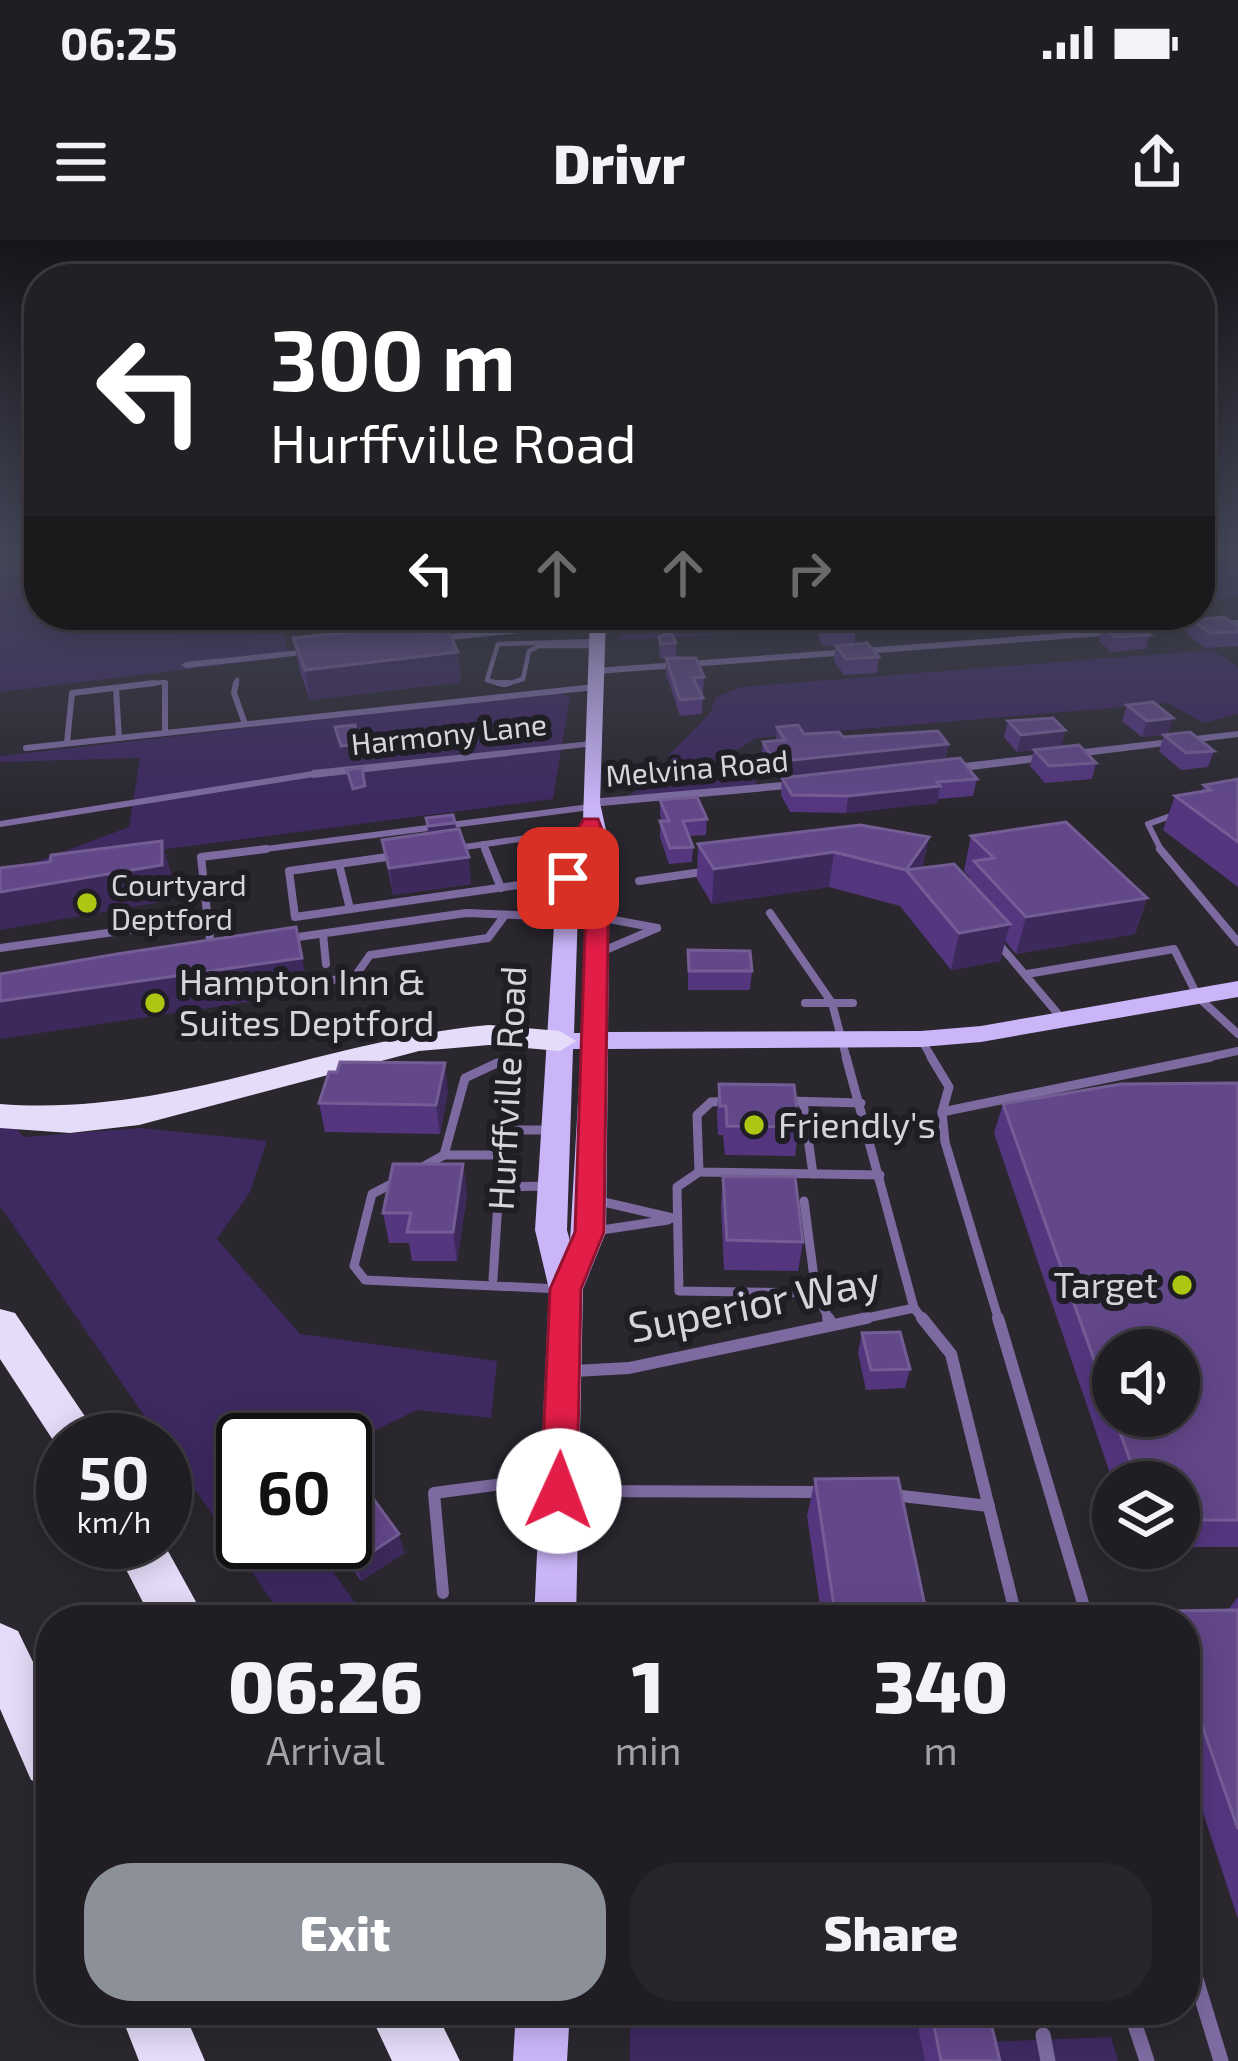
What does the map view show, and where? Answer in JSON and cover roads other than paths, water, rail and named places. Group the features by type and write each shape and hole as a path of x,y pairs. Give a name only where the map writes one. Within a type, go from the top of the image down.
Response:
{"highway":[{"path":"0,1116 78,1120 142,1110 423,1040 513,1031 560,1041"},
{"path":"0,1325 60,1413"},
{"path":"151,1569 172,1605"},
{"path":"0,1649 36,1727"},
{"path":"157,2025 172,2061"},
{"path":"408,2025 427,2061"}],"main road":[{"name":"Hurffville Road","path":"566,1289 551,1230 566,917 568,878 588,817 598,638"},
{"name":"Hurffville Road","path":"555,1605 566,1289 590,1215 599,848 588,817"},
{"path":"560,1041 921,1039 1064,1021 1238,989"},
{"path":"540,2061 541,2025"}],"street":[{"path":"412,641 468,638"},
{"path":"595,679 1058,638"},
{"path":"186,665 344,648"},
{"path":"940,770 1238,734"},
{"name":"Harmony Lane","path":"313,774 591,744"},
{"name":"Melvina Road","path":"588,817 815,783"}],"lane":[{"path":"510,641 524,644 529,651 524,679 492,684 487,680 495,649 510,641 537,638"},
{"path":"529,651 571,638"},
{"path":"26,748 595,679"},
{"path":"237,680 234,693 244,724"},
{"path":"67,743 72,693 165,682 165,732"},
{"path":"116,688 119,737"},
{"path":"0,824 313,774"},
{"path":"1192,811 1148,824 1150,837 1238,943"},
{"path":"442,850 588,817"},
{"path":"211,950 201,857 588,817"},
{"path":"483,844 502,888"},
{"path":"401,855 290,871 296,917 568,878"},
{"path":"339,864 350,909"},
{"path":"639,881 733,867"},
{"path":"278,940 466,913 566,917"},
{"path":"770,913 832,1003 914,1308"},
{"path":"329,980 352,979 370,956 488,938 505,915"},
{"path":"598,917 657,928 598,953"},
{"path":"0,947 208,919"},
{"path":"323,934 326,964"},
{"path":"997,941 1064,1021"},
{"path":"187,954 233,947"},
{"path":"1027,974 1174,949 1184,979 1238,1034"},
{"path":"806,1003 853,1003"},
{"path":"921,1039 949,1087 942,1112 945,1142 1084,1605"},
{"path":"942,1112 1238,1051"},
{"path":"444,1155 465,1078 496,1063 511,1070 493,1280"},
{"path":"699,1172 697,1115 711,1102 740,1101"},
{"path":"782,1101 861,1102"},
{"path":"803,1102 813,1174"},
{"path":"505,1130 556,1130"},
{"path":"503,1155 444,1155 372,1193 354,1266 365,1280 435,1285 493,1280 566,1289"},
{"path":"816,1293 679,1291 677,1187 699,1172 880,1175"},
{"path":"500,1186 553,1186"},
{"path":"804,1201 816,1293 832,1325"},
{"path":"590,1215 677,1219"},
{"path":"590,1215 677,1219"},
{"name":"Superior Way","path":"563,1372 629,1368 914,1308 951,1354 1013,1605"},
{"path":"443,1593 434,1493 559,1484 839,1492"},
{"path":"883,1494 989,1506"},
{"path":"1200,1992 1221,2061"},
{"path":"1135,2025 1147,2061"},
{"path":"1043,2035 1048,2061"}],"place":[{"name":"Courtyard Deptford","path":"87,903"},
{"name":"Hampton Inn & Suites Deptford","path":"155,1003"},
{"name":"Friendly's","path":"754,1125"},
{"name":"Target","path":"1182,1285"}]}
